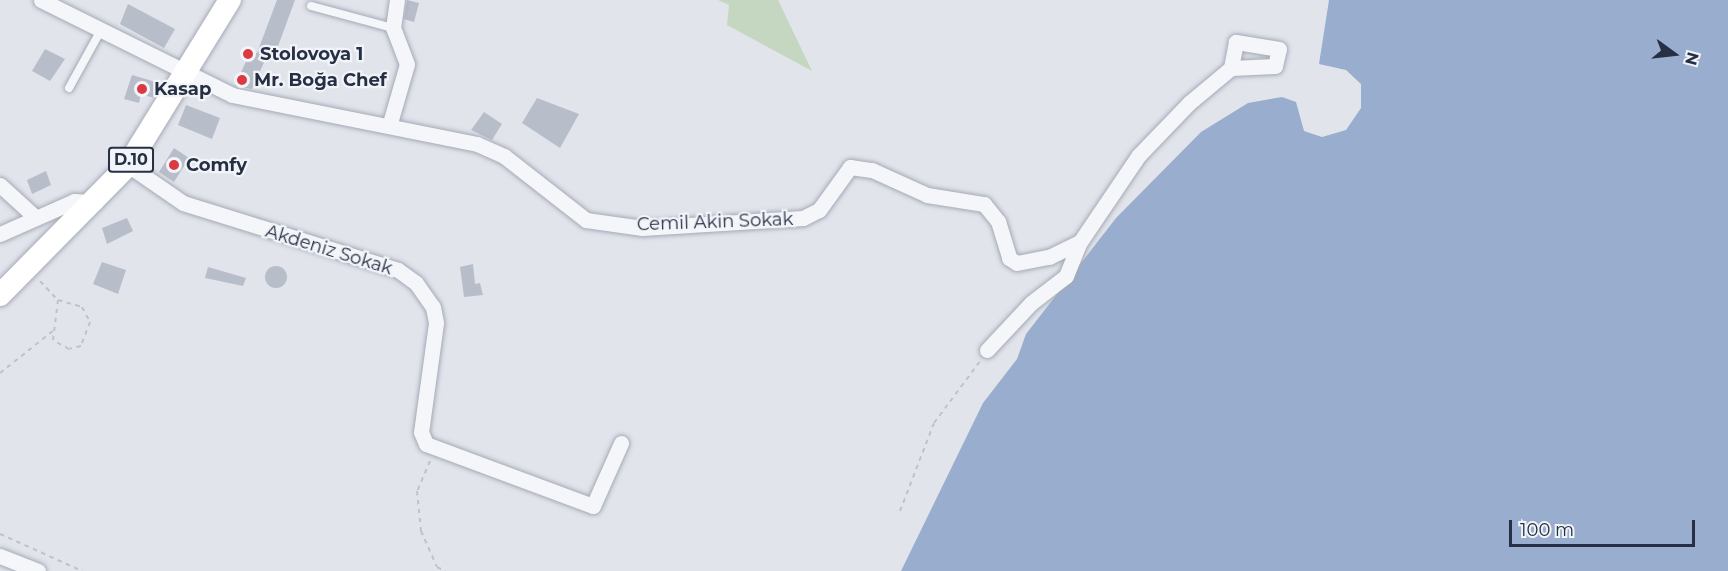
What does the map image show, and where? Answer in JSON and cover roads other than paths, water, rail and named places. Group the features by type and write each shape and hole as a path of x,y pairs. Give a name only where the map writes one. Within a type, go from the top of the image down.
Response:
{"main road":[{"name":"D.10","path":"0,295 96,202 128,165 188,76 230,0"}],"street":[{"name":"Cemil Akin Sokak","path":"41,0 188,76 281,107 390,123 477,144 504,156 586,220 642,228 803,218 819,210 850,167 872,170 927,195 984,204 998,221 1009,258 1017,262 1049,257 1080,242"},
{"path":"390,123 407,64 393,28 397,0"},
{"path":"987,350 1031,303 1066,276 1080,242 1139,155 1231,68"},
{"name":"Akdeniz Sokak","path":"128,165 183,203 398,270 416,283 433,307 436,322 420,432 426,444 593,506 621,443"},
{"path":"0,185 34,216"},
{"path":"0,234 34,216 74,201 96,202"},
{"path":"0,556 38,571"}],"lane":[{"path":"311,6 393,28"},
{"path":"69,88 101,30"}],"water":[{"path":"1329,0 1728,0 1728,571 901,571 983,403 1017,359 1026,334 1116,218 1201,132 1248,103 1282,97 1296,102 1304,131 1322,137 1346,130 1361,108 1361,84 1346,70 1319,64"}],"place":[{"name":"Stolovoya 1","path":"248,54"},
{"name":"Mr. Boğa Chef","path":"242,80"},
{"name":"Kasap","path":"142,89"},
{"name":"Comfy","path":"174,165"}]}
